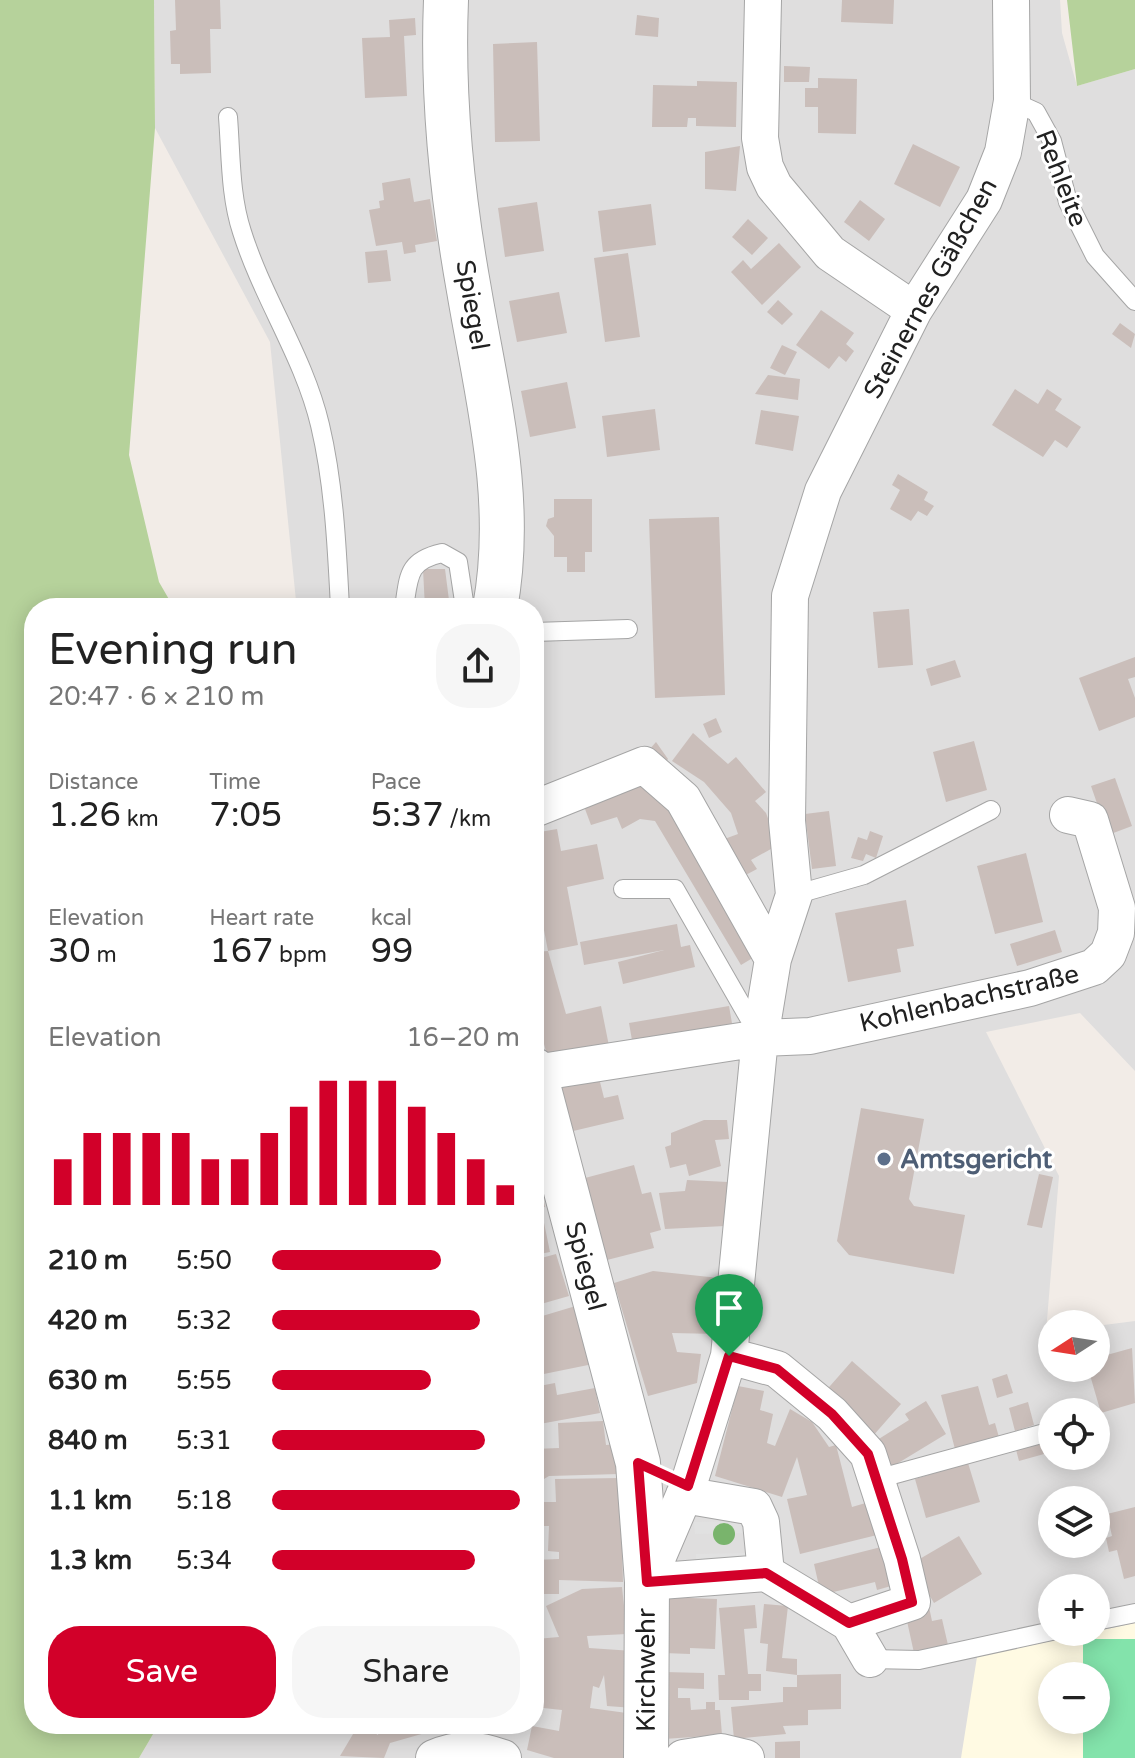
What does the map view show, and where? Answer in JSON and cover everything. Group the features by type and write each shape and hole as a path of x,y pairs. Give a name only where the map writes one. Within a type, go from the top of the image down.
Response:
{"street":[{"name":"Spiegel","path":"446,0 448,120 456,201 502,479 503,536 496,598"},
{"path":"763,0 760,138 765,167 774,186 830,253 914,310"},
{"name":"Steinernes Gäßchen","path":"794,895 787,821 787,634 790,596 823,491 914,310 984,200 1003,152 1012,101 1011,0"},
{"path":"544,805 644,765 683,799 773,959"},
{"name":"Kohlenbachstraße","path":"544,1070 760,1038 810,1036 1030,988 1094,967 1108,954 1116,933 1117,908 1090,820 1068,815"},
{"path":"794,895 773,959 760,1038 729,1356 686,1491 647,1582 766,1573 849,1623 870,1659"},
{"name":"Spiegel","path":"544,1109 638,1463 647,1582"},
{"path":"729,1356 777,1369 832,1414 868,1454 912,1602 849,1623"},
{"path":"638,1463 686,1491 754,1507 761,1522 766,1573"},
{"name":"Kirchwehr","path":"646,1758 647,1582"},
{"path":"434,1758 453,1749 483,1751 503,1758"},
{"name":"Kirchwehr","path":"683,1758 721,1752 746,1758"}],"lane":[{"name":"Rehleite","path":"1012,101 1036,112 1052,141 1068,202 1095,256 1135,301"},
{"path":"228,117 236,208 242,232 302,369 320,425 339,598"},
{"path":"406,598 412,567 422,557 442,553 458,562 463,598"},
{"path":"544,632 628,629"},
{"path":"794,895 864,875 991,810"},
{"path":"623,889 675,889 760,1038"},
{"path":"877,1479 1038,1435"},
{"path":"1110,1618 1135,1613"},
{"path":"870,1659 919,1660 1038,1634"}],"shaded area":[{"path":"154,0 1060,0 1062,33 1077,86 1135,69 1135,1071 1080,1013 986,1032 1059,1176 1048,1310 1038,1310 1038,1382 1110,1382 1110,1324 1135,1321 1135,1758 139,1758 153,1734 544,1734 544,598 296,598 270,342 155,128"},
{"path":"749,1521 749,1533 695,1534 694,1522"},
{"path":"750,1553 750,1566 696,1567 696,1554"},
{"path":"1135,1623 1135,1758 961,1758 977,1657 1038,1644 1110,1646 1110,1628"}],"green space":[{"path":"0,0 154,0 155,128 129,455 159,582 168,598 24,598 24,1734 153,1734 139,1758 0,1758"},
{"path":"1067,0 1135,0 1135,69 1077,86"},
{"path":"1110,1639 1135,1639 1135,1758 1083,1758 1083,1734 1110,1734 1110,1662 1083,1662 1083,1646 1110,1646"}],"building":[{"path":"175,0 220,0 221,29 210,29 211,73 180,74 180,64 171,64 170,31 176,30"},
{"path":"842,0 894,0 893,24 841,22"},
{"path":"637,15 659,18 658,37 635,35"},
{"path":"415,18 416,35 404,36 407,96 365,98 362,38 390,37 389,20"},
{"path":"537,42 540,141 495,142 493,44"},
{"path":"784,66 810,67 809,82 784,82"},
{"path":"818,78 857,79 856,134 818,133 818,107 805,107 805,88 818,88"},
{"path":"697,81 737,82 736,127 696,126 696,118 688,118 687,127 652,127 653,85 697,86"},
{"path":"913,144 960,167 940,207 894,184"},
{"path":"740,146 736,191 705,189 705,152"},
{"path":"410,178 414,202 430,199 437,241 415,245 416,252 404,254 402,242 376,246 369,210 380,208 379,201 384,200 382,183"},
{"path":"860,200 885,219 869,241 844,222"},
{"path":"537,202 544,251 505,257 498,208"},
{"path":"651,204 656,245 603,252 598,211"},
{"path":"748,219 768,238 752,255 732,237"},
{"path":"779,243 801,267 762,305 731,272 743,260 751,269"},
{"path":"387,250 391,281 368,283 365,252"},
{"path":"628,253 640,337 605,342 594,258"},
{"path":"559,292 567,333 517,342 509,301"},
{"path":"778,300 793,314 782,325 767,312"},
{"path":"821,310 854,333 846,344 854,351 846,362 839,356 829,369 796,345"},
{"path":"1120,323 1135,334 1131,348 1112,334"},
{"path":"782,345 797,352 785,375 770,368"},
{"path":"768,375 800,379 798,400 755,394"},
{"path":"567,382 576,428 530,437 521,391"},
{"path":"1015,389 1038,404 1047,389 1062,399 1055,410 1081,427 1067,448 1055,440 1043,457 992,425"},
{"path":"655,409 660,450 607,457 602,416"},
{"path":"761,410 799,416 793,451 755,444"},
{"path":"898,474 928,492 924,500 934,506 927,516 918,511 911,521 890,509 900,490 892,485"},
{"path":"554,499 592,499 592,552 585,552 585,572 567,572 567,557 554,557 554,536 546,526 548,519 554,517"},
{"path":"719,517 725,695 655,698 649,519"},
{"path":"423,569 445,569 449,598 424,598"},
{"path":"909,609 913,665 878,668 873,612"},
{"path":"1135,657 1135,677 1128,679 1135,698 1135,717 1099,731 1079,678"},
{"path":"955,660 961,677 931,686 926,669"},
{"path":"716,718 722,732 709,738 703,724"},
{"path":"693,733 728,764 736,757 766,792 755,801 766,813 778,845 751,860 757,869 740,878 719,841 738,834 731,813 704,782 672,761"},
{"path":"974,741 987,790 946,802 933,752"},
{"path":"656,742 668,759 662,767 649,750"},
{"path":"642,775 676,805 761,953 741,965 655,821 640,819 622,829 617,817 591,825 582,801"},
{"path":"1115,778 1132,826 1108,835 1091,786"},
{"path":"829,811 836,866 812,869 805,814"},
{"path":"557,829 561,851 597,844 604,879 567,887 578,945 548,951 544,930 544,831"},
{"path":"870,831 883,836 876,858 866,854 863,861 851,858 858,837 867,840"},
{"path":"1026,853 1043,922 995,934 977,866"},
{"path":"906,900 914,946 897,949 901,972 848,982 835,913"},
{"path":"677,924 681,947 690,945 695,967 623,984 618,962 664,950 584,965 580,942"},
{"path":"1055,930 1062,952 1017,966 1010,944"},
{"path":"544,951 548,951 566,1014 601,1006 610,1051 549,1062 544,1044"},
{"path":"729,1006 733,1029 633,1046 629,1023"},
{"path":"597,1070 604,1098 618,1095 624,1119 569,1132 556,1080"},
{"name":"Amtsgericht","path":"861,1108 924,1119 909,1199 914,1206 965,1215 954,1274 849,1255 837,1241"},
{"path":"704,1120 727,1120 729,1139 715,1140 721,1166 689,1176 686,1164 670,1168 665,1147 671,1145 671,1133"},
{"path":"634,1165 642,1194 651,1192 661,1230 650,1233 654,1248 607,1260 585,1178"},
{"path":"1039,1174 1053,1177 1042,1228 1027,1225"},
{"path":"687,1180 728,1182 725,1226 665,1229 659,1193 685,1191"},
{"path":"544,1223 550,1252 544,1253"},
{"path":"556,1254 569,1296 544,1303 544,1257"},
{"path":"653,1271 719,1278 717,1334 672,1333 677,1352 701,1354 697,1383 648,1396 614,1283"},
{"path":"579,1305 593,1364 544,1374 544,1316"},
{"path":"1132,1348 1135,1403 1110,1410 1110,1398 1097,1398 1092,1382 1110,1382 1110,1354"},
{"path":"852,1361 901,1404 872,1437 823,1394"},
{"path":"1007,1374 1013,1393 997,1398 992,1379"},
{"path":"555,1383 557,1395 595,1388 600,1413 544,1423 544,1385"},
{"path":"738,1386 764,1391 760,1410 773,1414 767,1443 775,1446 790,1409 812,1422 829,1447 836,1445 852,1507 869,1502 877,1535 800,1554 787,1499 807,1495 797,1457 782,1497 715,1476"},
{"path":"978,1386 989,1425 995,1423 1000,1441 956,1453 941,1395"},
{"path":"926,1401 946,1434 890,1468 874,1442 909,1420 905,1414"},
{"path":"1028,1402 1034,1425 1015,1431 1009,1408"},
{"path":"603,1421 606,1445 617,1444 619,1474 549,1476 544,1479 544,1449 559,1448 558,1423"},
{"path":"1038,1439 1038,1456 1019,1461 1015,1446"},
{"path":"968,1463 980,1502 926,1518 915,1479"},
{"path":"620,1478 623,1582 559,1580 559,1594 544,1594 544,1560 559,1559 559,1552 548,1551 549,1526 544,1526 544,1502 556,1502 555,1479"},
{"path":"1135,1507 1135,1576 1124,1579 1117,1550 1110,1552 1110,1513"},
{"path":"959,1536 982,1574 934,1603 911,1564"},
{"path":"889,1545 898,1584 877,1590 875,1582 821,1595 814,1564"},
{"path":"622,1587 627,1634 587,1636 589,1648 633,1651 634,1708 607,1706 604,1675 599,1688 593,1686 590,1708 634,1714 633,1758 554,1758 527,1750 530,1734 544,1734 544,1728 559,1731 562,1710 544,1708 544,1638 559,1637 546,1606 582,1589"},
{"path":"665,1597 717,1599 715,1649 690,1648 690,1654 664,1653"},
{"path":"764,1604 788,1606 782,1658 797,1659 797,1675 766,1671 768,1644 760,1643"},
{"path":"755,1605 757,1628 744,1629 748,1674 761,1674 761,1691 749,1691 749,1700 719,1700 718,1675 725,1675 719,1608"},
{"path":"929,1607 932,1621 942,1619 948,1645 914,1653 905,1612"},
{"path":"664,1672 704,1673 704,1689 678,1688 678,1698 690,1698 691,1710 706,1709 706,1702 715,1702 715,1710 720,1710 722,1735 664,1739"},
{"path":"841,1674 841,1709 808,1710 808,1725 783,1726 786,1734 734,1739 731,1707 783,1702 783,1687 797,1687 797,1675"},
{"path":"353,1734 422,1734 390,1743 384,1758 340,1756"},
{"path":"800,1741 800,1758 775,1758 775,1742"}],"place":[{"name":"Amtsgericht","path":"884,1159"}],"route":[{"path":"729,1356 777,1369 832,1414 868,1454 902,1559 912,1602 849,1623 766,1573 647,1582 638,1463 688,1486 729,1356"}]}
